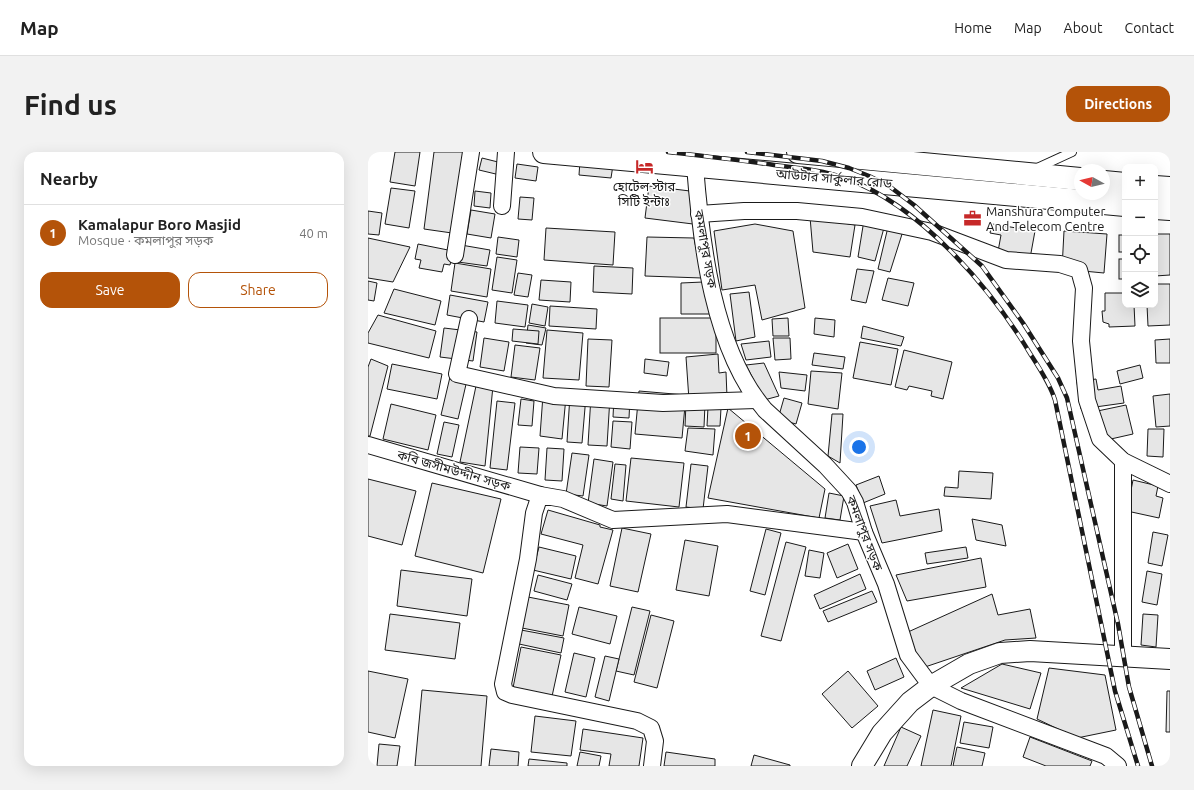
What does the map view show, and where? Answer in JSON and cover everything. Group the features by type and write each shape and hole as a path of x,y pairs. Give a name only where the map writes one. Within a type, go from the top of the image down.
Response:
{"main road":[{"name":"আউটার সার্কুলার রোড","path":"544,152 1122,205"},
{"name":"আউটার সার্কুলার রোড","path":"798,152 1074,178"},
{"path":"1110,183 1122,184"},
{"path":"1158,187 1170,188"},
{"path":"1158,208 1170,209"}],"street":[{"path":"455,255 471,152"},
{"path":"502,206 506,152"},
{"name":"কমলাপুর সড়ক","path":"694,166 704,251 717,308 730,350 747,387 764,410 825,465 849,491 855,502 864,532 886,584 908,655 931,686 961,701 1106,756 1118,766"},
{"path":"699,214 744,211 797,211 862,217 932,232 1006,260 1060,264 1079,270 1084,288 1081,341 1087,400 1100,439 1123,461 1170,484"},
{"path":"469,319 457,374 554,396 663,403 756,400"},
{"name":"কবি জসীমউদ্দীন সড়ক","path":"368,445 540,495 563,499 613,520 727,514 864,532"},
{"path":"1123,461 1123,656"},
{"path":"540,495 534,513 528,560 502,684 506,692 512,695 637,721 651,728 655,741 652,766"},
{"path":"862,766 882,733 910,702 931,686 969,664 1000,653 1030,651 1170,659"}],"lane":[{"path":"1025,174 1072,152"}],"building":[{"path":"395,152 420,152 415,186 390,182"},
{"path":"434,152 463,152 452,233 424,229"},
{"path":"482,158 502,163 500,175 479,170"},
{"path":"580,161 613,165 611,178 579,175"},
{"path":"517,164 538,167 536,181 515,178"},
{"path":"649,186 690,191 693,224 645,218"},
{"path":"391,188 415,191 409,228 385,224"},
{"path":"475,191 491,193 490,208 474,206"},
{"path":"520,197 534,198 532,220 518,219"},
{"path":"471,210 495,214 491,238 467,234"},
{"path":"368,211 382,213 379,235 368,234"},
{"path":"810,217 855,225 850,257 813,252"},
{"path":"864,220 885,224 875,261 858,257"},
{"path":"755,224 793,231 805,308 762,320 755,285 722,290 714,231"},
{"path":"992,224 1035,231 1029,264 997,257 1001,235 990,233"},
{"path":"888,227 903,231 890,272 878,269"},
{"path":"546,228 615,232 613,265 544,260"},
{"path":"1064,231 1107,234 1104,273 1062,269"},
{"path":"1158,234 1170,234 1170,275 1158,276"},
{"path":"1119,235 1122,235 1122,252 1119,252"},
{"path":"498,237 519,240 517,257 496,254"},
{"path":"647,237 694,238 702,278 645,276"},
{"path":"368,238 410,247 393,282 368,278"},
{"path":"418,244 453,251 450,265 444,264 442,272 419,268 421,260 415,259"},
{"path":"461,245 490,250 487,266 458,262"},
{"path":"497,257 517,260 512,293 492,290"},
{"path":"1119,259 1122,259 1122,279 1119,279"},
{"path":"455,263 491,269 487,297 451,291"},
{"path":"594,266 633,268 632,294 593,292"},
{"path":"857,269 874,271 866,303 851,300"},
{"path":"518,273 532,275 528,297 514,295"},
{"path":"888,278 914,283 908,306 882,300"},
{"path":"541,280 571,282 570,302 539,300"},
{"path":"368,281 377,283 374,301 368,300"},
{"path":"703,282 711,314 681,314 681,283"},
{"path":"1158,284 1170,284 1170,325 1148,326 1147,308 1158,308"},
{"path":"394,289 441,301 435,325 384,313"},
{"path":"749,292 755,337 736,341 730,294"},
{"path":"1105,293 1122,293 1122,308 1134,308 1135,326 1109,327 1109,324 1103,322 1102,311 1105,311"},
{"path":"450,295 488,302 484,322 447,315"},
{"path":"497,301 528,305 525,327 495,323"},
{"path":"532,304 548,307 545,326 529,323"},
{"path":"550,306 597,309 596,329 549,326"},
{"path":"378,315 436,331 429,358 368,343 368,333"},
{"path":"660,318 716,318 716,353 660,353"},
{"path":"788,318 789,336 773,336 772,319"},
{"path":"815,318 835,320 834,337 814,334"},
{"path":"528,325 546,328 542,345 526,343"},
{"path":"863,326 904,337 901,346 861,338"},
{"path":"444,328 477,332 473,361 440,357"},
{"path":"513,329 539,331 538,344 512,341"},
{"path":"547,330 583,333 579,380 543,378"},
{"path":"484,338 509,342 504,371 480,367"},
{"path":"773,338 790,338 791,359 775,360"},
{"path":"588,339 612,340 609,387 586,386"},
{"path":"1170,339 1170,363 1156,363 1155,340"},
{"path":"769,341 771,357 746,360 741,344"},
{"path":"860,342 898,349 891,385 853,378"},
{"path":"515,345 540,348 535,380 511,377"},
{"path":"904,350 952,362 943,399 931,396 932,391 909,386 907,390 895,387"},
{"path":"814,353 845,357 843,369 812,365"},
{"path":"718,354 719,373 726,372 727,397 689,400 686,357"},
{"path":"371,359 388,366 370,436 368,436 368,367"},
{"path":"645,359 669,362 667,376 644,373"},
{"path":"764,363 779,396 764,400 746,365"},
{"path":"392,364 442,374 437,399 387,389"},
{"path":"1140,365 1143,378 1120,384 1117,371"},
{"path":"811,371 842,373 838,409 808,404"},
{"path":"779,372 807,375 805,391 781,388"},
{"path":"450,377 467,380 458,419 441,415"},
{"path":"1096,379 1098,390 1121,386 1124,403 1081,409 1077,382"},
{"path":"476,386 493,386 485,466 460,462"},
{"path":"639,391 686,395 682,438 635,434"},
{"path":"1170,394 1170,426 1156,427 1153,396"},
{"path":"543,395 566,397 562,439 540,436"},
{"path":"570,395 586,396 582,443 567,442"},
{"path":"591,396 610,397 607,446 588,445"},
{"path":"614,397 630,398 629,418 613,417"},
{"path":"784,398 802,403 796,424 778,419"},
{"path":"521,399 534,401 532,426 518,425"},
{"path":"497,401 515,403 507,470 490,468"},
{"path":"686,403 705,404 704,427 685,426"},
{"path":"391,404 436,415 428,450 383,439"},
{"path":"1126,405 1133,434 1102,441 1088,413"},
{"path":"708,407 721,408 720,426 707,426"},
{"path":"728,408 825,489 819,518 708,498"},
{"path":"832,414 843,414 840,463 828,456"},
{"path":"613,421 632,422 630,449 611,447"},
{"path":"444,422 459,425 452,457 437,454"},
{"path":"688,428 715,429 713,455 685,451"},
{"path":"1148,429 1164,429 1163,457 1147,456"},
{"path":"520,447 539,448 537,474 518,473"},
{"path":"547,448 564,449 562,481 545,480"},
{"path":"572,453 589,455 583,496 566,494"},
{"path":"631,458 684,463 679,507 626,501"},
{"path":"594,459 613,462 607,506 588,503"},
{"path":"615,464 626,465 623,501 611,499"},
{"path":"691,464 708,466 703,509 686,507"},
{"path":"959,471 993,473 991,499 944,496 945,487 958,488"},
{"path":"879,476 885,494 863,503 856,485"},
{"path":"368,479 416,491 402,545 368,536"},
{"path":"1133,480 1158,486 1156,496 1163,498 1159,518 1127,511"},
{"path":"432,483 501,499 483,573 415,556"},
{"path":"829,493 844,496 840,520 825,518"},
{"path":"896,500 900,516 939,509 942,531 882,543 870,506"},
{"path":"548,510 613,530 598,584 575,578 583,545 541,534"},
{"path":"972,519 1002,525 1006,546 976,540"},
{"path":"622,528 651,534 638,592 610,586"},
{"path":"766,529 781,533 765,595 750,591"},
{"path":"1153,532 1168,535 1162,566 1148,563"},
{"path":"685,540 718,546 709,596 676,590"},
{"path":"786,542 806,547 781,641 761,636"},
{"path":"848,544 858,569 837,578 827,553"},
{"path":"539,547 576,556 571,579 533,570"},
{"path":"966,547 968,558 927,564 925,553"},
{"path":"809,550 824,553 820,578 805,576"},
{"path":"981,558 986,587 907,601 896,575"},
{"path":"401,570 472,579 467,616 397,606"},
{"path":"1147,571 1162,574 1157,605 1142,602"},
{"path":"860,574 866,589 820,609 814,595"},
{"path":"538,575 572,584 567,600 534,591"},
{"path":"872,591 877,602 828,622 823,611"},
{"path":"992,594 998,615 1030,609 1036,638 1005,640 922,668 908,632"},
{"path":"528,597 569,605 563,636 522,628"},
{"path":"579,607 617,616 610,644 572,634"},
{"path":"632,607 650,611 634,675 616,671"},
{"path":"390,614 460,623 455,659 385,650"},
{"path":"1143,614 1158,615 1156,647 1141,645"},
{"path":"651,615 674,621 657,688 634,682"},
{"path":"521,630 564,638 561,653 519,644"},
{"path":"521,647 561,655 551,701 512,693"},
{"path":"574,653 595,658 586,697 565,692"},
{"path":"605,656 619,659 609,701 595,697"},
{"path":"896,658 904,677 875,690 867,671"},
{"path":"1002,664 1041,673 1030,709 961,688"},
{"path":"1049,668 1105,675 1116,730 1077,738 1037,719"},
{"path":"368,671 408,679 395,738 368,732"},
{"path":"848,671 878,706 852,728 822,694"},
{"path":"422,690 487,696 481,766 415,766"},
{"path":"1167,691 1170,691 1170,732 1166,732"},
{"path":"933,710 961,716 951,766 921,766"},
{"path":"535,716 576,721 571,756 531,752"},
{"path":"964,722 993,727 989,748 960,743"},
{"path":"901,727 921,736 907,766 884,766"},
{"path":"583,729 643,738 639,766 609,766 611,754 580,750"},
{"path":"1030,737 1092,761 1090,766 1046,766 1023,757"},
{"path":"379,744 400,746 397,766 377,766"},
{"path":"957,747 985,753 982,766 953,766"},
{"path":"491,749 519,752 518,766 489,766"},
{"path":"580,752 601,756 599,766 577,766"},
{"path":"666,752 715,759 715,766 664,766"},
{"path":"754,755 790,765 790,766 751,766"},
{"path":"529,759 567,763 567,766 528,766"}],"railway":[{"path":"668,152 801,168 845,178 873,191 900,208 926,228 951,252 996,303 1015,329 1041,371 1055,400 1115,691 1138,766"},
{"path":"747,152 822,161 849,168 889,186 914,205 982,266 1023,323 1058,378 1067,398 1118,624 1129,687 1152,766"}],"place":[{"name":"হোটেল স্টার সিটি ইন্টাঃ","path":"644,167"},
{"name":"Manshura Computer And Telecom Centre","path":"973,218"},
{"name":"Kamalapur Boro Masjid","path":"748,436"}]}
